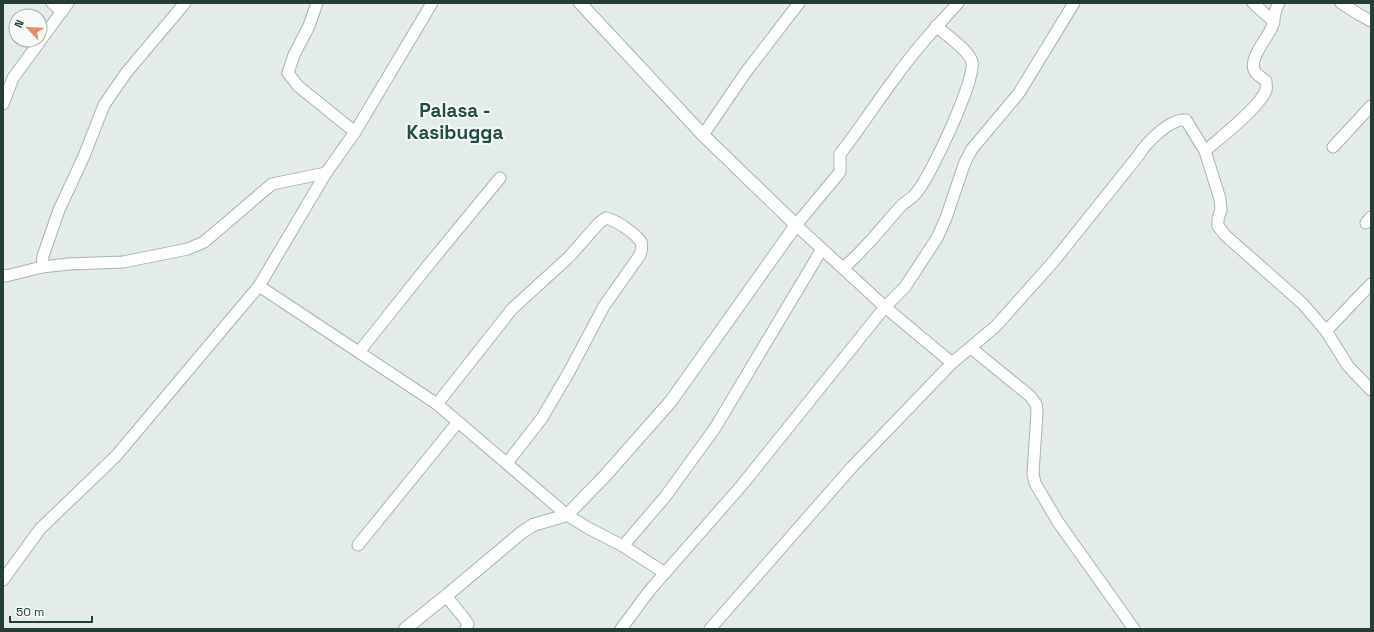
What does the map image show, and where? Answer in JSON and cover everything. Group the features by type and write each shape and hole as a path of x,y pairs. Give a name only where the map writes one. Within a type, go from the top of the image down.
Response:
{"main road":[{"path":"405,629 527,529 533,525 567,515 604,477 671,401 796,225 703,135 580,3"}],"street":[{"path":"3,104 13,78 65,8 52,3"},
{"path":"42,267 43,256 59,210 84,156 104,105 126,73 185,3"},
{"path":"317,3 309,26 294,55 288,73 298,86 355,132"},
{"path":"3,580 40,529 116,456 259,286 326,173 355,132 432,3"},
{"path":"703,135 746,72 799,3"},
{"path":"952,363 885,307 796,225 840,172 840,154 856,134 895,78 936,26 958,3"},
{"path":"621,629 664,573 742,485 885,307 905,287 937,238 946,218 964,162 972,149 1019,93 1074,3"},
{"path":"1253,3 1274,22"},
{"path":"1205,151 1238,122 1262,98 1267,89 1266,81 1255,72 1253,63 1257,52 1274,22 1275,13 1279,3"},
{"path":"1341,3 1371,21"},
{"path":"843,268 924,183 933,167 966,92 973,68 972,60 936,26"},
{"path":"1333,147 1371,106"},
{"path":"710,629 852,467 952,363 996,326 1054,261 1138,156 1144,146 1155,136 1180,120 1186,120 1205,151 1220,199 1218,226 1225,235 1303,304 1326,331 1348,366 1371,390"},
{"path":"3,275 6,276 42,267 69,264 123,262 188,249 204,242 272,184 326,173"},
{"path":"359,352 500,178"},
{"path":"437,404 512,309 569,256 599,223 606,218 613,219 630,231 641,243 642,249 640,255 604,306 569,372 542,418 507,463"},
{"path":"623,546 665,497 715,428 822,249"},
{"path":"1326,331 1371,284"},
{"path":"259,286 437,404 567,515 588,528 623,546 664,573"},
{"path":"971,348 1030,396 1036,404 1038,412 1033,474 1035,483 1058,522 1134,629"},
{"path":"358,545 458,422"},
{"path":"446,596 468,624 466,629"}],"district":[{"name":"Palasa - Kasibugga","path":"455,121"}]}
